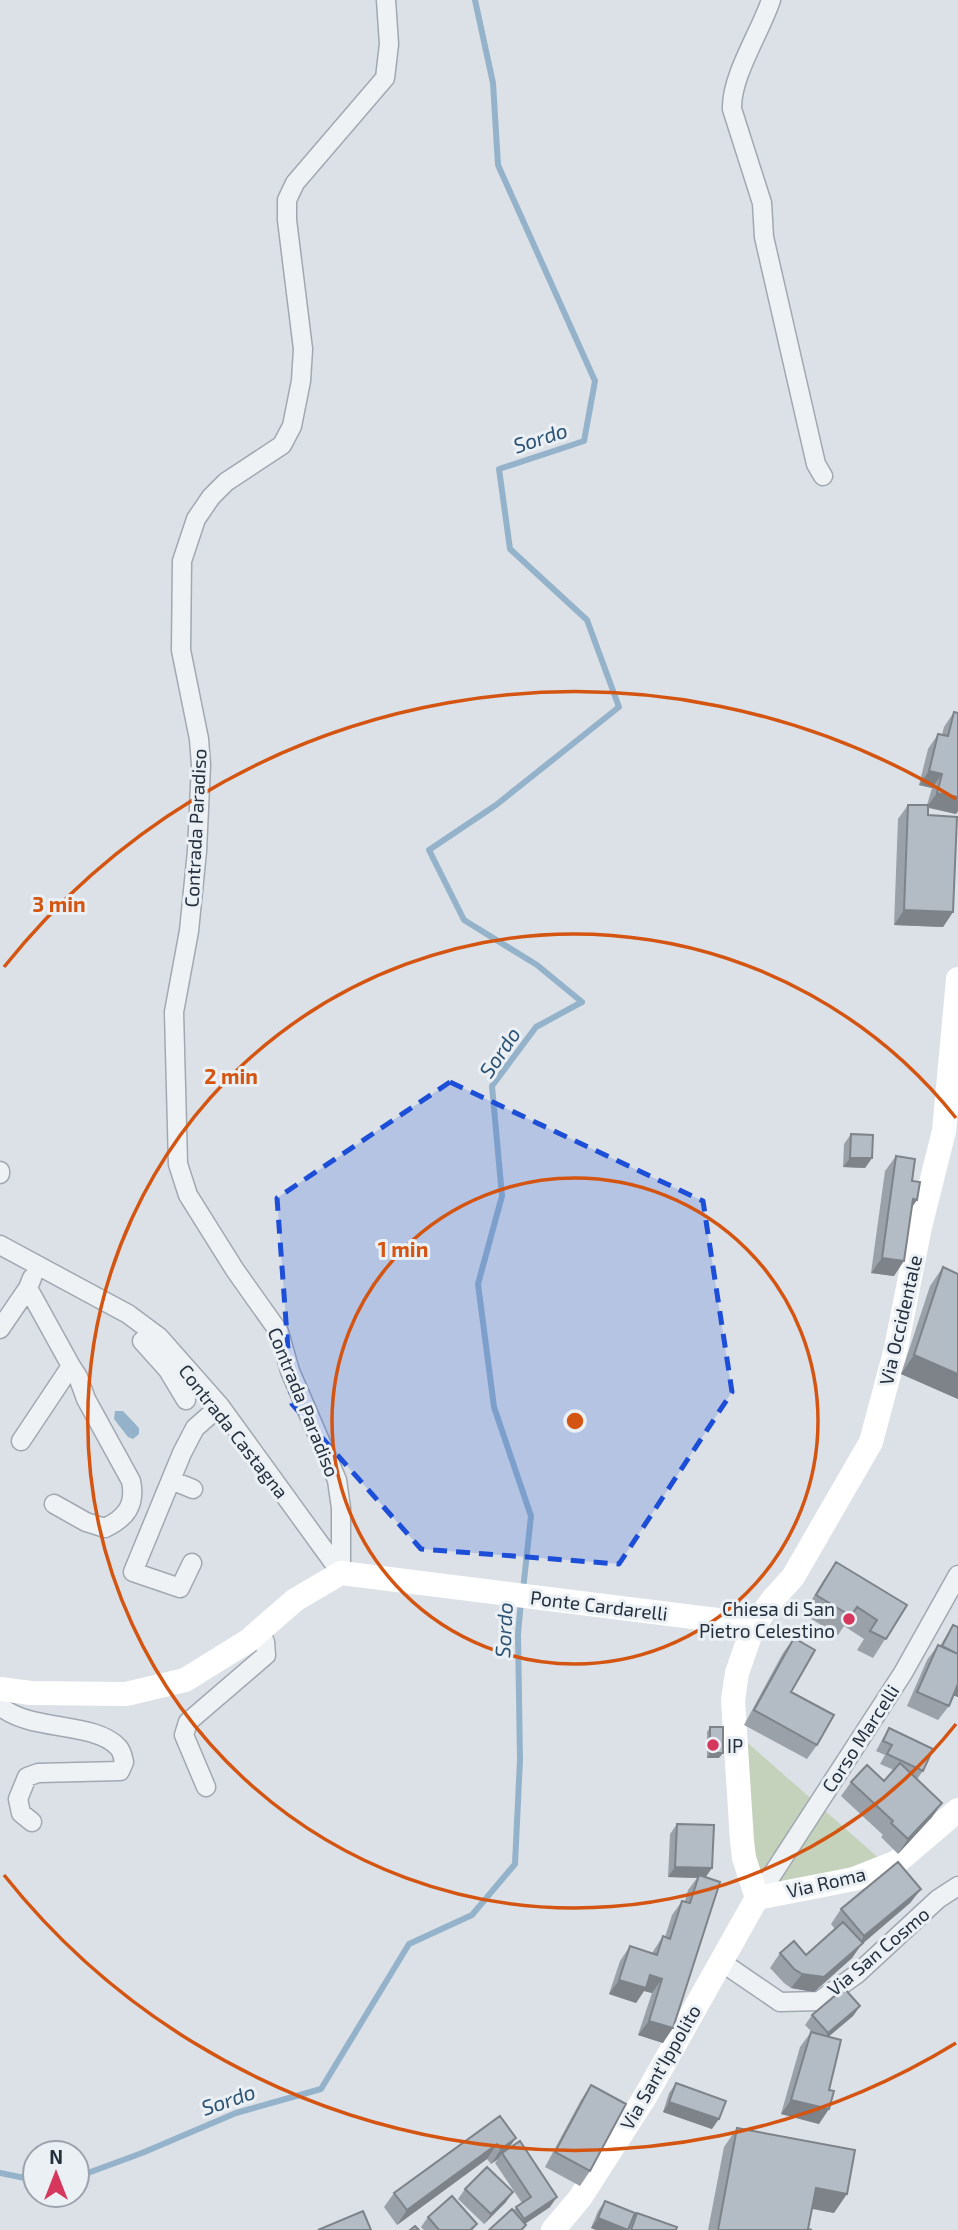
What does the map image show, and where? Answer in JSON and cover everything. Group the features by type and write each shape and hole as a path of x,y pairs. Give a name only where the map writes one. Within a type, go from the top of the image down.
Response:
{"main road":[{"name":"Via Occidentale","path":"757,1898 744,1858 733,1700 743,1625 793,1577 871,1442 896,1348 920,1227 944,1131 958,979"},
{"name":"Ponte Cardarelli","path":"341,1573 743,1625"},
{"path":"0,1689 31,1693 125,1694 185,1679 248,1641 295,1600 341,1573"},
{"name":"Via Roma","path":"757,1898 854,1879 897,1862 958,1810"},
{"name":"Via Sant'Ippolito","path":"553,2230 580,2198 645,2097 757,1898"}],"street":[{"name":"Contrada Paradiso","path":"341,1573 341,1508 337,1480 290,1371 279,1332 235,1270 188,1195 178,1164 174,1012 189,931 197,851 201,765 199,739 181,650 180,582 188,538 196,519 211,497 226,482 282,445 292,426 301,381 303,349 290,257 287,200 295,183 385,78 389,44 386,0"},
{"path":"771,0 736,81 732,94 732,109 762,203 764,237 816,464 823,476"},
{"name":"Contrada Castagna","path":"0,1245 128,1314 159,1337 173,1364 220,1406 341,1573"},
{"path":"0,1329 28,1288 37,1265"},
{"path":"28,1288 78,1377 86,1399 131,1481 134,1496 128,1511 118,1522 105,1528 86,1522 54,1504"},
{"path":"142,1341 173,1364 186,1400"},
{"path":"21,1441 71,1366"},
{"path":"192,1563 180,1588 133,1572 195,1428 220,1406"},
{"path":"171,1480 193,1489"},
{"name":"Corso Marcelli","path":"757,1898 903,1673 958,1575"},
{"path":"206,1787 184,1735 188,1722 266,1655 265,1642 260,1631"},
{"path":"0,1706 6,1712 28,1720 89,1733 110,1741 120,1749 124,1762 120,1771 109,1773 38,1773 27,1777 18,1798 21,1813 32,1822"},
{"name":"Via San Cosmo","path":"720,1961 780,2002 819,2001 858,1974 938,1899 958,1886"}],"highlighted area":[{"path":"450,1082 703,1201 732,1392 619,1564 421,1549 292,1404 277,1198"}],"green space":[{"path":"741,1737 881,1860 778,1885 768,1881 756,1868"}],"water":[{"path":"115,1411 123,1411 139,1428 139,1434 133,1439 128,1437 114,1419"}],"building":[{"path":"954,712 958,713 958,797 937,793 942,774 929,771 938,734 948,736"},
{"path":"908,805 928,805 928,815 957,817 953,912 904,910"},
{"path":"851,1134 873,1135 872,1158 850,1158"},
{"path":"896,1156 915,1159 912,1181 920,1182 917,1200 913,1199 904,1261 882,1258"},
{"path":"943,1267 958,1274 958,1374 914,1355"},
{"path":"836,1562 907,1605 886,1639 870,1631 877,1620 857,1607 851,1616 816,1595"},
{"path":"953,1625 958,1627 958,1654 942,1646"},
{"path":"794,1638 815,1650 791,1692 834,1715 817,1745 754,1710"},
{"path":"938,1645 958,1654 958,1684 949,1706 917,1692"},
{"path":"710,1727 723,1727 723,1753 710,1753"},
{"path":"889,1728 933,1749 923,1771 887,1754 892,1745 883,1741"},
{"path":"900,1763 942,1803 908,1839 891,1823 893,1821 851,1782 867,1765 884,1781"},
{"path":"677,1824 714,1825 712,1868 675,1867"},
{"path":"898,1862 921,1889 864,1936 841,1909"},
{"path":"699,1875 720,1882 673,2028 649,2021 662,1979 650,1975 646,1988 619,1980 630,1946 657,1955 663,1936 670,1939 682,1901 690,1903"},
{"path":"843,1922 863,1943 824,1977 802,1974 780,1953 794,1941 806,1955"},
{"path":"844,1988 860,2006 828,2033 812,2015"},
{"path":"811,2032 841,2040 829,2090 834,2091 829,2109 791,2100"},
{"path":"676,2083 726,2101 719,2119 669,2102"},
{"path":"591,2085 626,2104 590,2171 555,2152"},
{"path":"500,2116 516,2138 501,2149 497,2144 407,2210 394,2193"},
{"path":"737,2128 855,2150 847,2194 816,2188 808,2229 812,2230 718,2230"},
{"path":"520,2141 557,2197 524,2219 516,2207 531,2197 502,2153"},
{"path":"487,2167 513,2192 491,2214 465,2189"},
{"path":"452,2196 477,2224 470,2230 439,2230 428,2217"},
{"path":"605,2201 635,2213 628,2230 598,2218"},
{"path":"512,2209 526,2225 521,2230 489,2230"},
{"path":"363,2211 371,2230 318,2230"},
{"path":"637,2213 677,2227 676,2230 631,2230"}],"waterway":[{"name":"Sordo","path":"475,0 493,83 498,165 595,381 584,441 499,469 510,549 587,620 619,707 496,805 429,850 464,920 537,965 582,1002 536,1027 492,1086 502,1196 478,1284 494,1407 531,1516 523,1590"},
{"name":"Sordo","path":"91,2172 236,2113 321,2089 409,1944 472,1915 515,1864 520,1760 518,1634 521,1601"},
{"name":"Sordo","path":"0,2173 21,2177"}],"place":[{"name":"Chiesa di San Pietro Celestino","path":"849,1619"},
{"name":"IP","path":"713,1745"}]}
